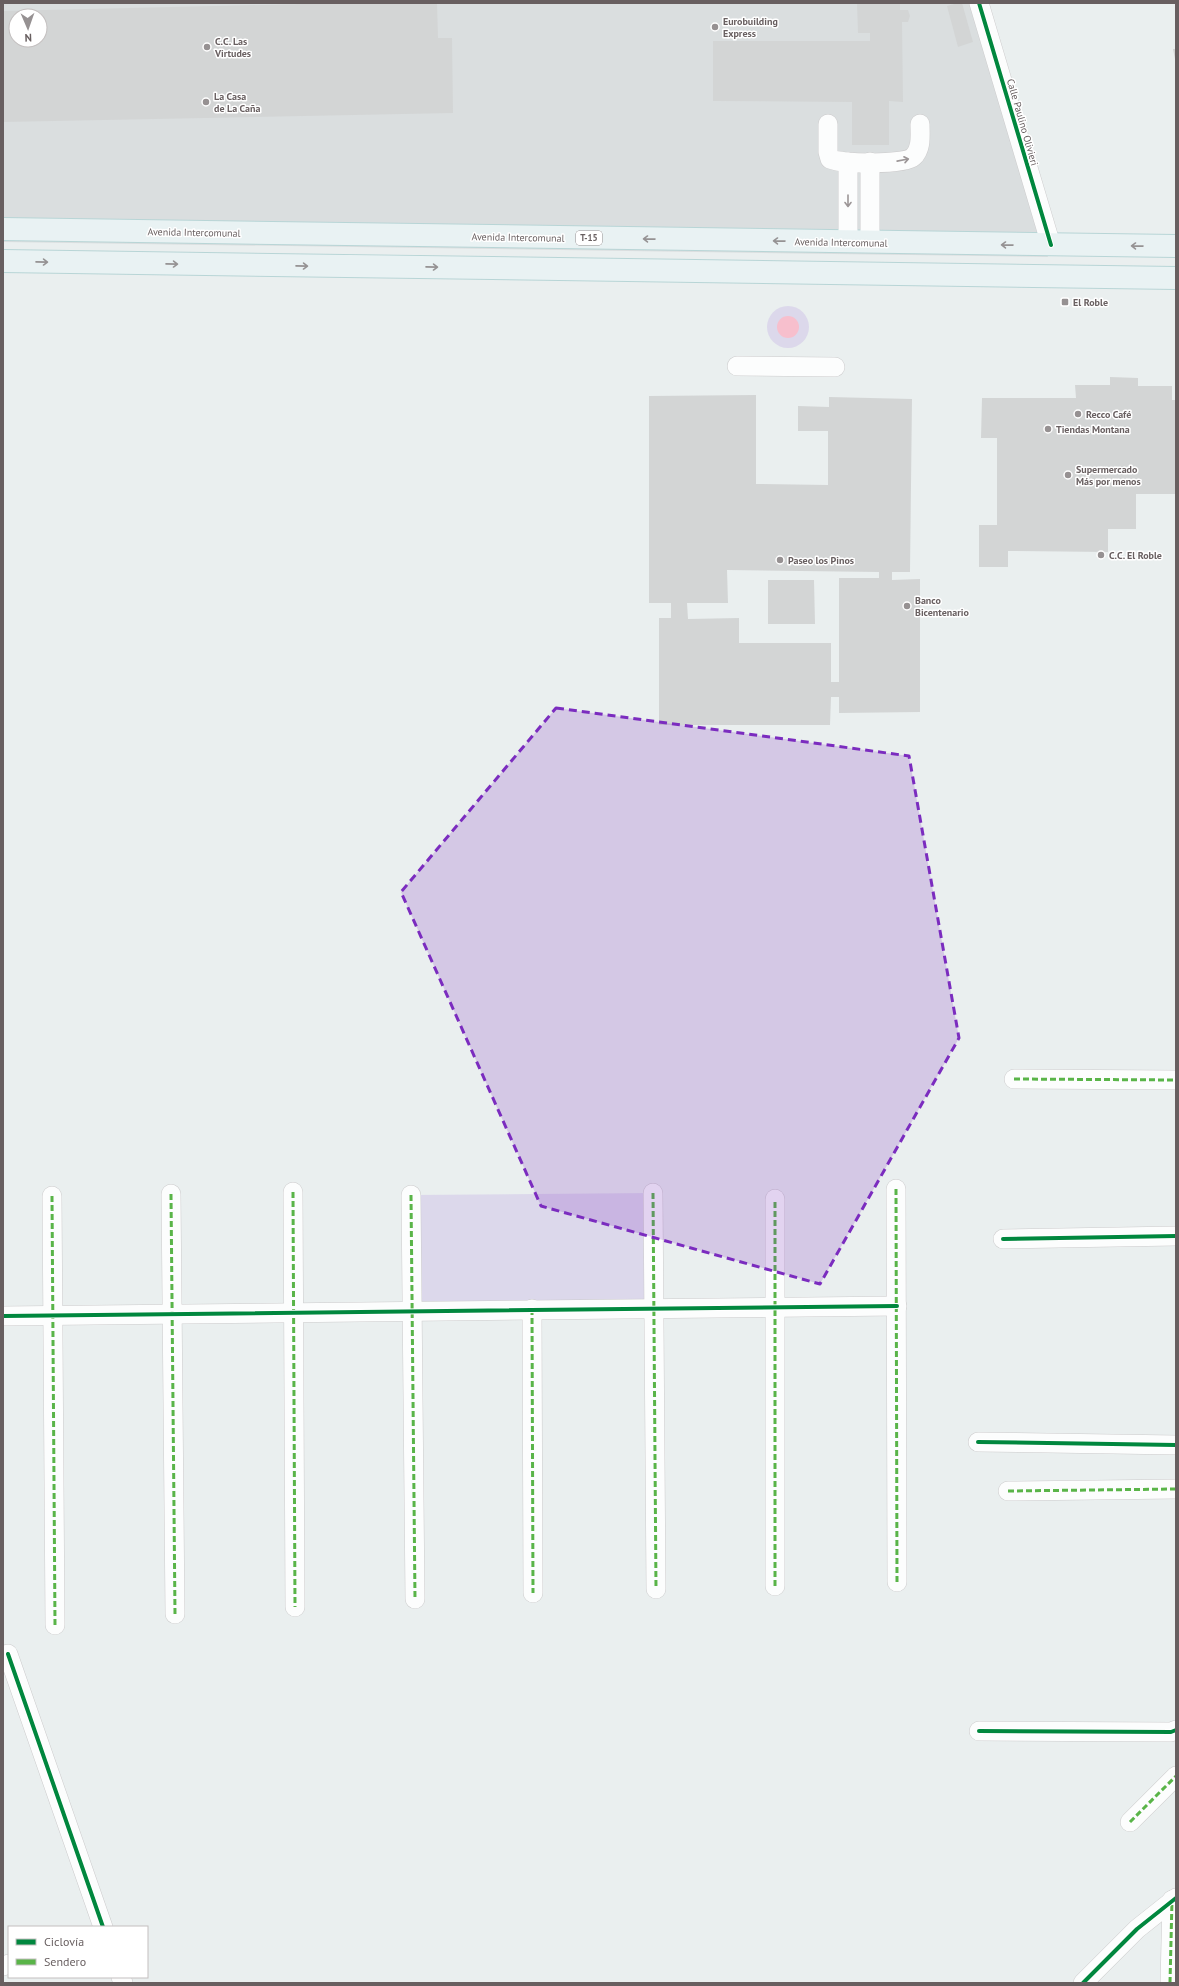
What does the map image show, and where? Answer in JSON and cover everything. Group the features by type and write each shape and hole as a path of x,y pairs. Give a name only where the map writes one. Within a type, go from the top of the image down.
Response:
{"main road":[{"name":"Avenida Intercomunal","path":"3,229 1176,246"},
{"path":"3,261 1176,278"}],"street":[{"name":"Calle Paulino Olivieri","path":"979,3 1051,245"},
{"path":"828,124 828,152 830,159 836,162 904,161 912,158 917,153 920,144 920,124"},
{"path":"848,162 848,242"},
{"path":"870,162 870,242"},
{"path":"737,366 835,367"},
{"path":"1014,1079 1176,1080"},
{"path":"896,1189 897,1582"},
{"path":"292,1192 295,1607"},
{"path":"653,1193 656,1589"},
{"path":"170,1194 175,1614"},
{"path":"411,1195 415,1599"},
{"path":"52,1196 55,1625"},
{"path":"775,1199 775,1586"},
{"path":"1003,1239 1176,1236"},
{"path":"3,1316 897,1306"},
{"path":"532,1309 533,1593"},
{"path":"978,1442 1176,1445"},
{"path":"1008,1491 1176,1489"},
{"path":"8,1654 103,1926"},
{"path":"979,1730 1172,1732 1176,1730"},
{"path":"1130,1822 1176,1776"},
{"path":"1083,1983 1137,1929 1174,1899"},
{"path":"1170,1983 1174,1899"}],"highlighted area":[{"path":"556,708 909,756 959,1038 820,1284 541,1206 401,892"}],"shaded area":[{"path":"3,3 972,3 1048,257 3,242"},
{"path":"788,306 803,312 809,327 803,342 788,348 773,342 767,327 773,312"},
{"path":"788,316 796,319 799,327 796,335 788,338 780,335 777,327 780,319"},
{"path":"653,1193 654,1309 413,1311 411,1195"}],"building":[{"path":"346,3 437,3 438,38 452,38 453,113 3,122 3,11 8,11 8,48 48,48 48,10"},
{"path":"857,3 900,3 900,10 908,10 910,16 908,22 902,22 903,102 889,101 889,145 852,145 852,102 713,101 713,41 870,41 870,33 858,33"},
{"path":"962,3 973,42 958,47 947,6"},
{"path":"1173,49 1176,49 1176,59 1175,59"},
{"path":"1110,377 1138,378 1138,386 1172,386 1172,400 1176,400 1176,494 1136,494 1136,529 1108,529 1108,552 1008,551 1008,567 979,567 979,525 997,525 997,438 981,438 982,398 1076,398 1075,385 1110,385"},
{"path":"756,395 756,484 828,485 828,431 798,431 798,406 829,407 829,397 912,399 910,572 892,572 892,580 920,579 920,712 839,713 839,697 831,697 830,725 659,725 659,618 671,618 671,603 649,603 649,396","holes":["727,570 879,572 879,578 839,578 839,682 831,682 831,643 739,643 739,618 688,619 687,603 728,603"]},
{"path":"768,580 814,580 815,624 768,624"}],"marked path":[{"path":"1014,1079 1176,1080"},
{"path":"896,1189 897,1582"},
{"path":"293,1192 295,1607"},
{"path":"653,1193 656,1589"},
{"path":"171,1194 175,1614"},
{"path":"411,1195 415,1599"},
{"path":"52,1196 55,1625"},
{"path":"775,1199 775,1586"},
{"path":"532,1309 533,1593"},
{"path":"1008,1491 1176,1489"},
{"path":"1130,1822 1176,1776"},
{"path":"1170,1983 1172,1900"}],"cycle path":[{"path":"979,3 1051,245"},
{"path":"1003,1239 1176,1236"},
{"path":"3,1316 897,1306"},
{"path":"978,1442 1176,1445"},
{"path":"8,1654 103,1926"},
{"path":"979,1731 1171,1732 1176,1730"},
{"path":"1083,1983 1137,1929 1176,1898"}],"place":[{"name":"Eurobuilding Express","path":"715,27"},
{"name":"C.C. Las Virtudes","path":"207,47"},
{"name":"La Casa de La Caña","path":"206,102"},
{"name":"El Roble","path":"1065,302"},
{"name":"Recco Café","path":"1078,414"},
{"name":"Tiendas Montana","path":"1048,429"},
{"name":"Supermercado Más por menos","path":"1068,475"},
{"name":"C.C. El Roble","path":"1101,555"},
{"name":"Paseo los Pinos","path":"780,560"},
{"name":"Banco Bicentenario","path":"907,606"}]}
